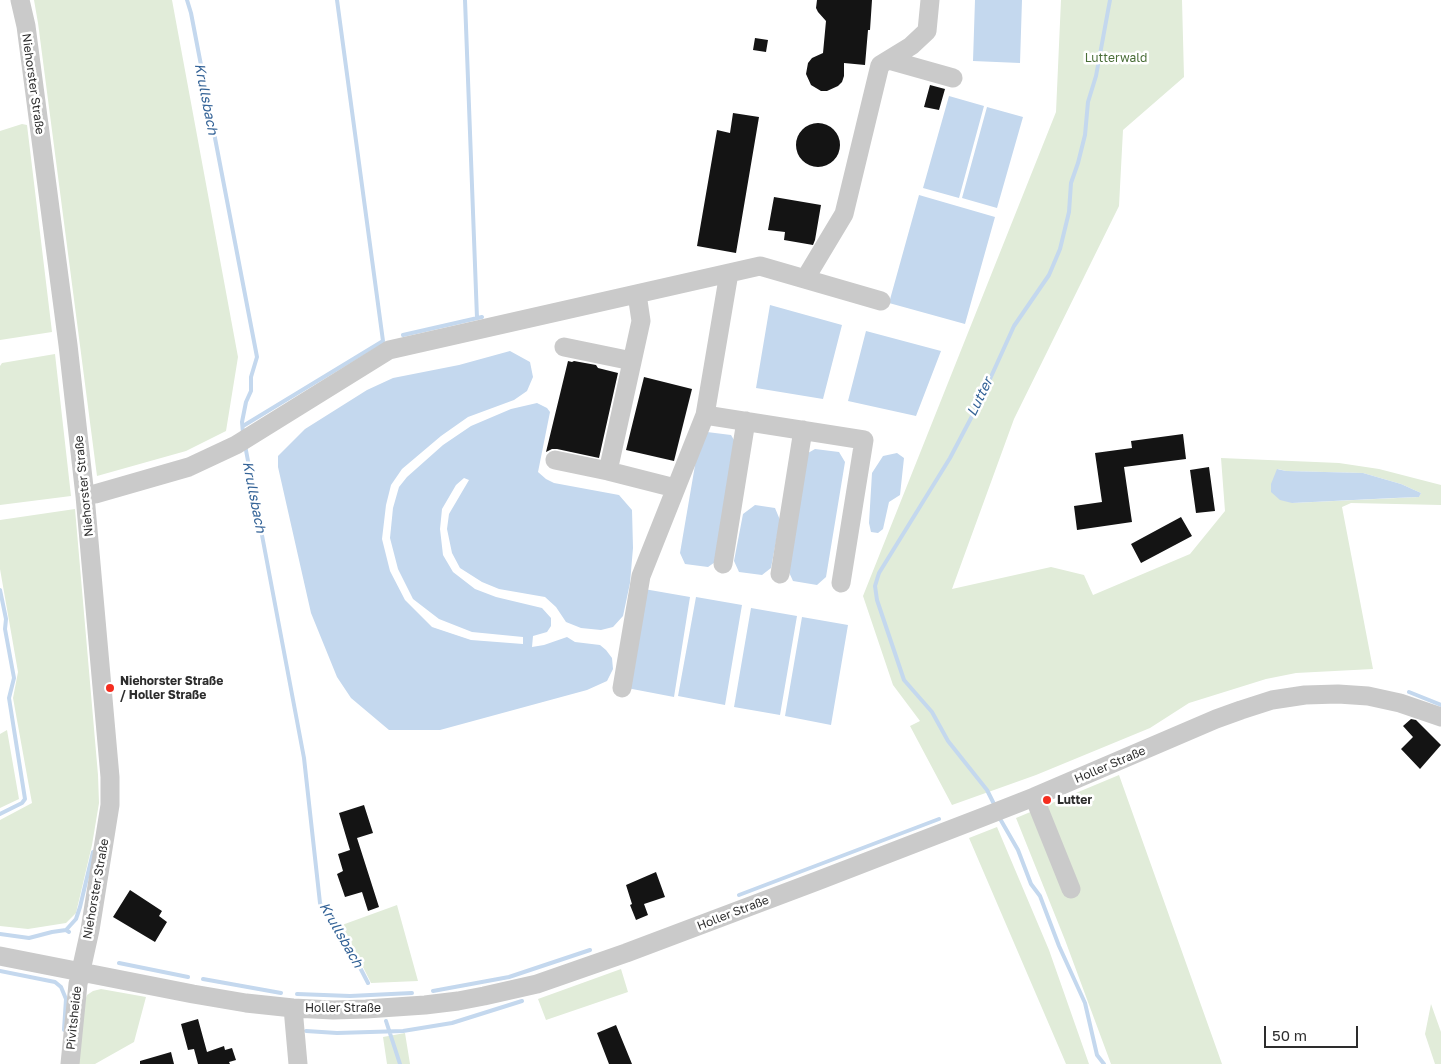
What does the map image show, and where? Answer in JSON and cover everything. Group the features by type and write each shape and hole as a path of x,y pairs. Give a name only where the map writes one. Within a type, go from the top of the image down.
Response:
{"street":[{"name":"Niehorster Straße","path":"20,0 26,26 65,326 85,496 109,747 110,806 90,930 80,972"},
{"path":"805,279 844,214 880,65 911,46 927,31 930,0"},
{"path":"889,60 953,78"},
{"path":"85,496 189,467 242,441 389,350 760,266 880,301"},
{"path":"622,688 641,576 705,415 730,273"},
{"path":"608,470 641,321 637,294"},
{"path":"564,347 632,361"},
{"path":"705,415 864,440 841,583"},
{"path":"723,564 746,421"},
{"path":"780,574 803,430"},
{"path":"556,460 608,470 675,488"},
{"name":"Holler Straße","path":"0,956 246,1003 293,1008 333,1010 425,1005 484,996 538,984 817,882 1034,797 1216,719 1272,700 1305,695 1338,694 1368,696 1400,703 1441,717"},
{"path":"1034,797 1071,889"},
{"name":"Pivitsheide","path":"70,1064 80,972"},
{"path":"293,1008 298,1064"}],"green space":[{"path":"34,0 172,0 238,357 226,431 186,451 97,476 38,23"},
{"name":"Lutterwald","path":"1061,0 1182,0 1184,77 1123,130 1119,206 1014,419 952,589 1051,567 1084,575 1093,595 1190,554 1225,511 1221,458 1339,463 1379,469 1441,485 1441,505 1351,503 1342,507 1373,669 1296,673 1266,679 1189,703 1150,728 1036,775 952,805 910,726 920,721 893,685 863,596 1056,112","holes":["1278,469 1286,471 1363,473 1401,484 1421,493 1419,497 1292,503"]},
{"path":"22,124 27,125 52,332 0,340 0,131"},
{"path":"55,354 71,496 0,505 0,366 2,363"},
{"path":"75,509 98,775 99,803 92,845 76,913 66,923 28,929 0,926 0,820 32,803 13,698 18,672 0,569 0,520"},
{"path":"7,730 19,799 0,808 0,734"},
{"path":"1119,775 1222,1064 1111,1064 1065,940 1016,818"},
{"path":"997,827 1049,950 1089,1064 1066,1064 969,838"},
{"path":"397,905 418,981 371,983 342,925"},
{"path":"621,969 628,992 546,1020 538,999"},
{"path":"101,989 146,997 134,1042 95,1064 77,1064 84,1003 87,995"},
{"path":"1431,1004 1441,1032 1441,1064 1435,1064 1425,1034"},
{"path":"405,1033 410,1064 387,1064 383,1037"}],"water":[{"path":"975,0 1022,0 1020,63 973,61"},
{"path":"949,96 984,106 959,198 923,188"},
{"path":"987,107 1023,117 997,208 962,198"},
{"path":"919,195 995,217 965,324 889,303"},
{"path":"770,305 842,325 823,399 756,388"},
{"path":"866,331 941,351 916,416 848,401"},
{"path":"510,351 530,362 533,377 527,391 514,400 468,417 441,436 402,469 391,485 386,505 382,539 390,571 405,600 432,627 471,640 523,644 523,637 472,632 439,619 413,599 398,569 390,538 393,508 399,487 407,477 443,445 471,426 511,409 537,403 547,408 550,412 538,472 554,483 619,495 632,510 633,548 630,583 623,616 613,627 601,630 581,628 566,622 556,607 545,597 499,589 482,582 460,568 452,553 447,529 449,514 469,480 464,478 456,485 442,509 440,529 443,555 453,572 475,589 496,597 542,608 551,618 551,626 547,632 533,636 532,647 567,637 575,642 600,645 612,658 613,669 607,681 587,690 440,730 389,730 351,698 337,677 311,613 278,467 278,456 305,429 367,390 393,378 459,365"},
{"path":"707,432 731,435 737,445 718,560 708,567 685,564 680,553 700,436"},
{"path":"815,449 839,452 845,462 826,577 817,585 793,581 788,570 808,453"},
{"path":"897,453 904,458 900,495 889,502 883,529 878,533 871,532 869,523 872,473 883,456"},
{"path":"1277,469 1286,471 1363,473 1401,484 1421,493 1419,497 1292,503 1280,500 1271,492 1271,484"},
{"path":"755,505 775,508 780,520 771,568 762,575 739,572 734,561 743,514"},
{"path":"644,589 690,597 674,697 627,688"},
{"path":"696,597 742,605 725,705 678,696"},
{"path":"751,608 797,616 780,715 734,707"},
{"path":"802,617 848,625 831,725 785,716"}],"building":[{"path":"817,0 872,0 865,65 844,63 842,82 827,91 821,91 811,85 806,74 808,63 812,58 823,53 826,21 816,8"},
{"path":"755,38 768,40 766,52 753,50"},
{"path":"930,85 945,89 939,110 924,107"},
{"path":"733,113 759,117 736,253 697,246 717,130 730,133"},
{"path":"822,123 834,129 839,136 839,154 834,161 827,166 814,167 802,161 797,154 796,141 802,129 809,124"},
{"path":"774,197 821,205 813,245 784,240 785,232 768,230"},
{"path":"568,361 596,365 598,368 618,373 599,458 557,449 546,452"},
{"path":"644,377 692,389 674,461 626,450"},
{"path":"1183,434 1186,459 1124,467 1132,522 1077,530 1074,506 1102,502 1095,453 1132,448 1131,441"},
{"path":"1209,467 1215,511 1196,513 1190,470"},
{"path":"1181,517 1192,536 1141,563 1131,544"},
{"path":"1411,719 1416,720 1441,745 1420,769 1401,749 1413,737 1403,726"},
{"path":"364,805 373,833 357,838 379,907 368,911 362,892 345,897 337,874 343,871 338,854 350,850 339,813"},
{"path":"656,872 665,897 644,904 648,915 636,920 630,905 632,904 626,885"},
{"path":"130,890 162,911 159,916 167,922 155,942 113,917"},
{"path":"198,1019 207,1052 224,1046 225,1050 232,1048 236,1060 229,1062 230,1064 198,1064 194,1049 188,1050 181,1024"},
{"path":"616,1025 632,1064 609,1064 597,1033"},
{"path":"171,1052 174,1064 140,1064 140,1061"}],"waterway":[{"name":"Krullsbach","path":"187,0 257,357 251,377 251,391 246,402 242,422 243,433"},
{"path":"243,426 383,341 337,0"},
{"path":"465,0 477,318"},
{"name":"Lutter","path":"995,806 987,790 948,741 932,712 904,680 877,600 875,586 879,573 950,458 980,401 1014,326 1049,275 1060,249 1069,212 1071,183 1085,135 1088,102 1096,76 1110,0"},
{"path":"403,335 482,317"},
{"name":"Krullsbach","path":"245,445 304,758 320,903 330,922 340,929 368,983"},
{"path":"0,590 14,678 9,698 25,799 22,803 0,814"},
{"path":"1409,692 1441,705"},
{"name":"Lutter","path":"999,817 1018,850 1031,884 1040,896 1059,946 1085,1003 1097,1055 1104,1064"},
{"path":"739,895 939,819"},
{"path":"66,930 76,919 93,852"},
{"path":"0,934 29,938 52,932 66,930 69,932"},
{"path":"433,991 509,977 590,950"},
{"path":"119,963 188,977"},
{"path":"0,971 55,982 61,987 66,999 64,1030"},
{"path":"203,979 281,993"},
{"path":"297,994 350,996 412,993"},
{"path":"306,1031 337,1033 403,1031 452,1023 522,1001"},
{"name":"Krullsbach","path":"386,1021 400,1064"}],"place":[{"name":"Niehorster Straße / Holler Straße","path":"110,688"},
{"name":"Lutter","path":"1047,800"}]}
